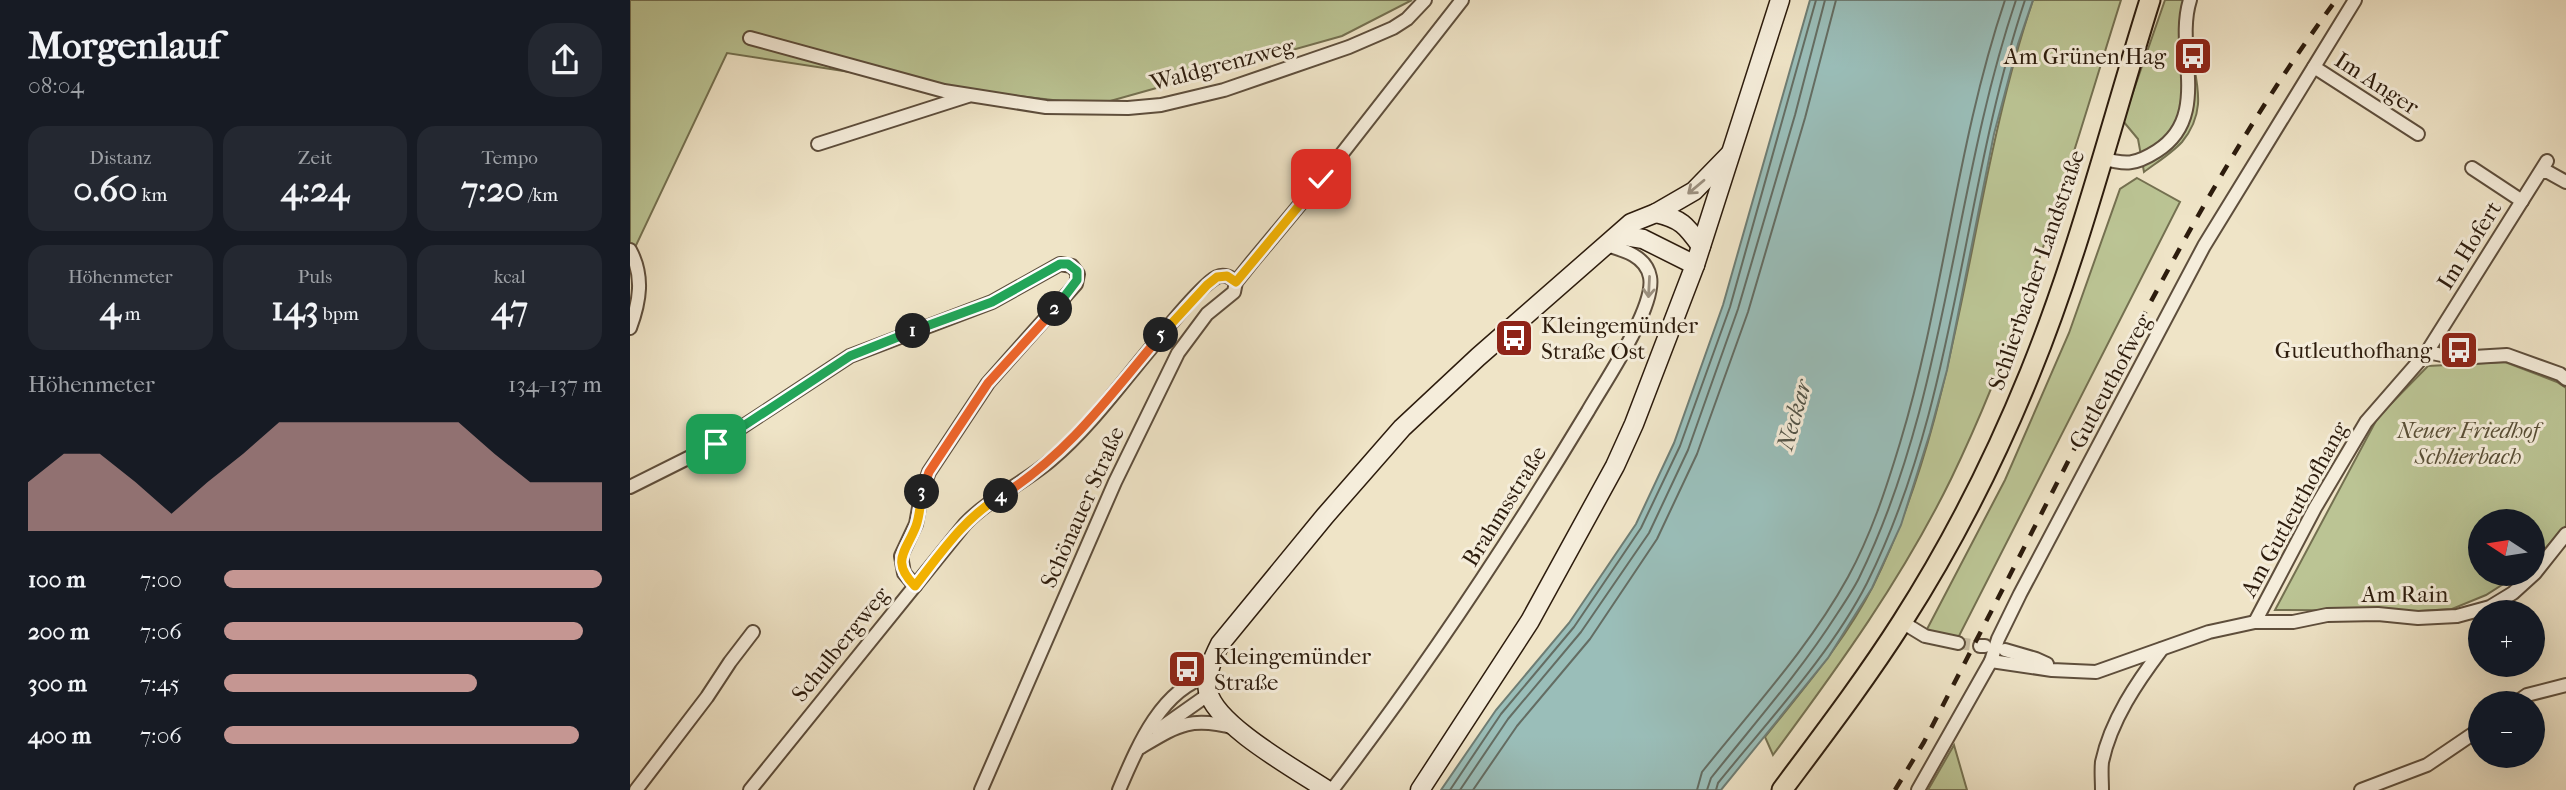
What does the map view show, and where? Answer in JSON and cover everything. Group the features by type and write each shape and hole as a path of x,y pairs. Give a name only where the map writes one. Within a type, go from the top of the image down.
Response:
{"main road":[{"name":"Schlierbacher Landstraße","path":"1782,790 1855,692 1902,622 1931,575 1988,469 2030,374 2074,247 2150,0"}],"street":[{"name":"Waldgrenzweg","path":"750,38 930,88 1037,106 1140,107 1192,98 1282,71 1366,40 1407,19 1425,0"},
{"name":"Schönauer Straße","path":"981,790 1151,404 1185,342 1207,314 1234,292 1236,282 1337,160 1462,0"},
{"path":"1420,790 1530,621 1608,478 1648,389 1695,265 1780,0"},
{"path":"2101,158 2123,164 2140,161 2165,145 2180,126 2187,111 2189,93 2184,28 2190,0"},
{"name":"Gutleuthofweg","path":"1918,790 1991,660 2020,594 2204,246 2355,0"},
{"name":"Im Anger","path":"2314,67 2418,134"},
{"name":"Waldgrenzweg","path":"818,144 972,95"},
{"path":"1119,790 1141,747 1208,685 1217,650 1232,628 1402,428 1478,356 1613,240 1640,218 1656,213 1694,191 1730,154"},
{"name":"Im Hofert","path":"2427,352 2544,166 2548,172 2566,182"},
{"path":"2472,167 2522,201"},
{"path":"1656,213 1675,218 1687,226 1701,246"},
{"path":"1613,240 1643,239 1695,265"},
{"name":"Brahmsstraße","path":"1329,790 1467,603 1599,391 1646,306 1651,286 1646,265 1613,240"},
{"path":"630,250 638,270 640,287 630,328"},
{"path":"630,487 716,444 850,356 992,302 1060,264 1072,266 1078,274 1076,284 993,376 929,472 922,491 916,524 901,556 904,573 915,586"},
{"name":"Schulbergweg","path":"750,790 978,511 1043,467 1070,443 1207,285 1220,276 1236,282"},
{"path":"2427,352 2457,358 2507,355 2560,374 2566,379"},
{"name":"Am Gutleuthofhang","path":"1991,660 2052,670 2096,672 2209,632 2255,622 2315,508 2366,422 2427,352"},
{"name":"Am Rain","path":"2255,622 2292,622 2327,615 2378,614 2418,618 2457,616 2490,607 2513,593 2535,573 2566,534"},
{"path":"1902,622 1925,636 1958,643"},
{"path":"636,790 708,697 753,632"},
{"path":"2102,790 2102,763 2113,728 2136,683 2164,647"},
{"path":"2005,650 2036,659 2052,670"},
{"path":"1208,685 1222,716 1329,790"},
{"path":"2543,691 2566,685"},
{"path":"1141,747 1178,726 1194,722 1211,721 1237,728"},
{"path":"2361,790 2427,765 2468,737"}],"green space":[{"path":"630,0 1412,0 1342,36 1096,105 967,90 727,53 630,258"},
{"path":"2033,0 2121,0 2045,243 2002,362 1932,516 1891,587 1773,755 1765,737 1850,626 1873,586 1903,516 1927,444 1946,371 1993,147"},
{"path":"2165,0 2196,0 2190,32 2198,101 2191,128 2182,142 2144,172 2138,139 2123,121"},
{"path":"2137,178 2180,202 1958,638 1925,633 2005,480 2069,333 2120,189"},
{"name":"Neuer Friedhof Schlierbach","path":"2505,362 2566,388 2566,526 2545,549 2545,509 2468,509 2468,586 2500,586 2452,609 2275,610 2378,417 2428,366"},
{"path":"1954,745 1967,790 1928,790"}],"water":[{"name":"Neckar","path":"1810,0 2033,0 2018,44 1994,134 1947,370 1930,433 1901,525 1872,588 1828,658 1721,790 1441,790 1496,710 1569,623 1636,524 1674,443 1723,305"}],"tunnel":[{"path":"1958,643 1980,646"}],"railway":[{"path":"1895,790 1924,742 2091,416 2205,203 2268,100 2336,0"}],"place":[{"name":"Am Grünen Hag","path":"2193,56"},
{"name":"Kleingemünder Straße Ost","path":"1514,338"},
{"name":"Gutleuthofhang","path":"2459,350"},
{"name":"Kleingemünder Straße","path":"1187,669"}],"route":[{"path":"716,444 858,351 992,302 1060,264 1075,268 1078,274 1076,284 988,383 929,472 922,491 916,524 901,556 901,567 915,586 978,511 1043,467 1070,443 1185,307 1207,285 1220,276 1227,276 1236,282 1321,179"}]}
